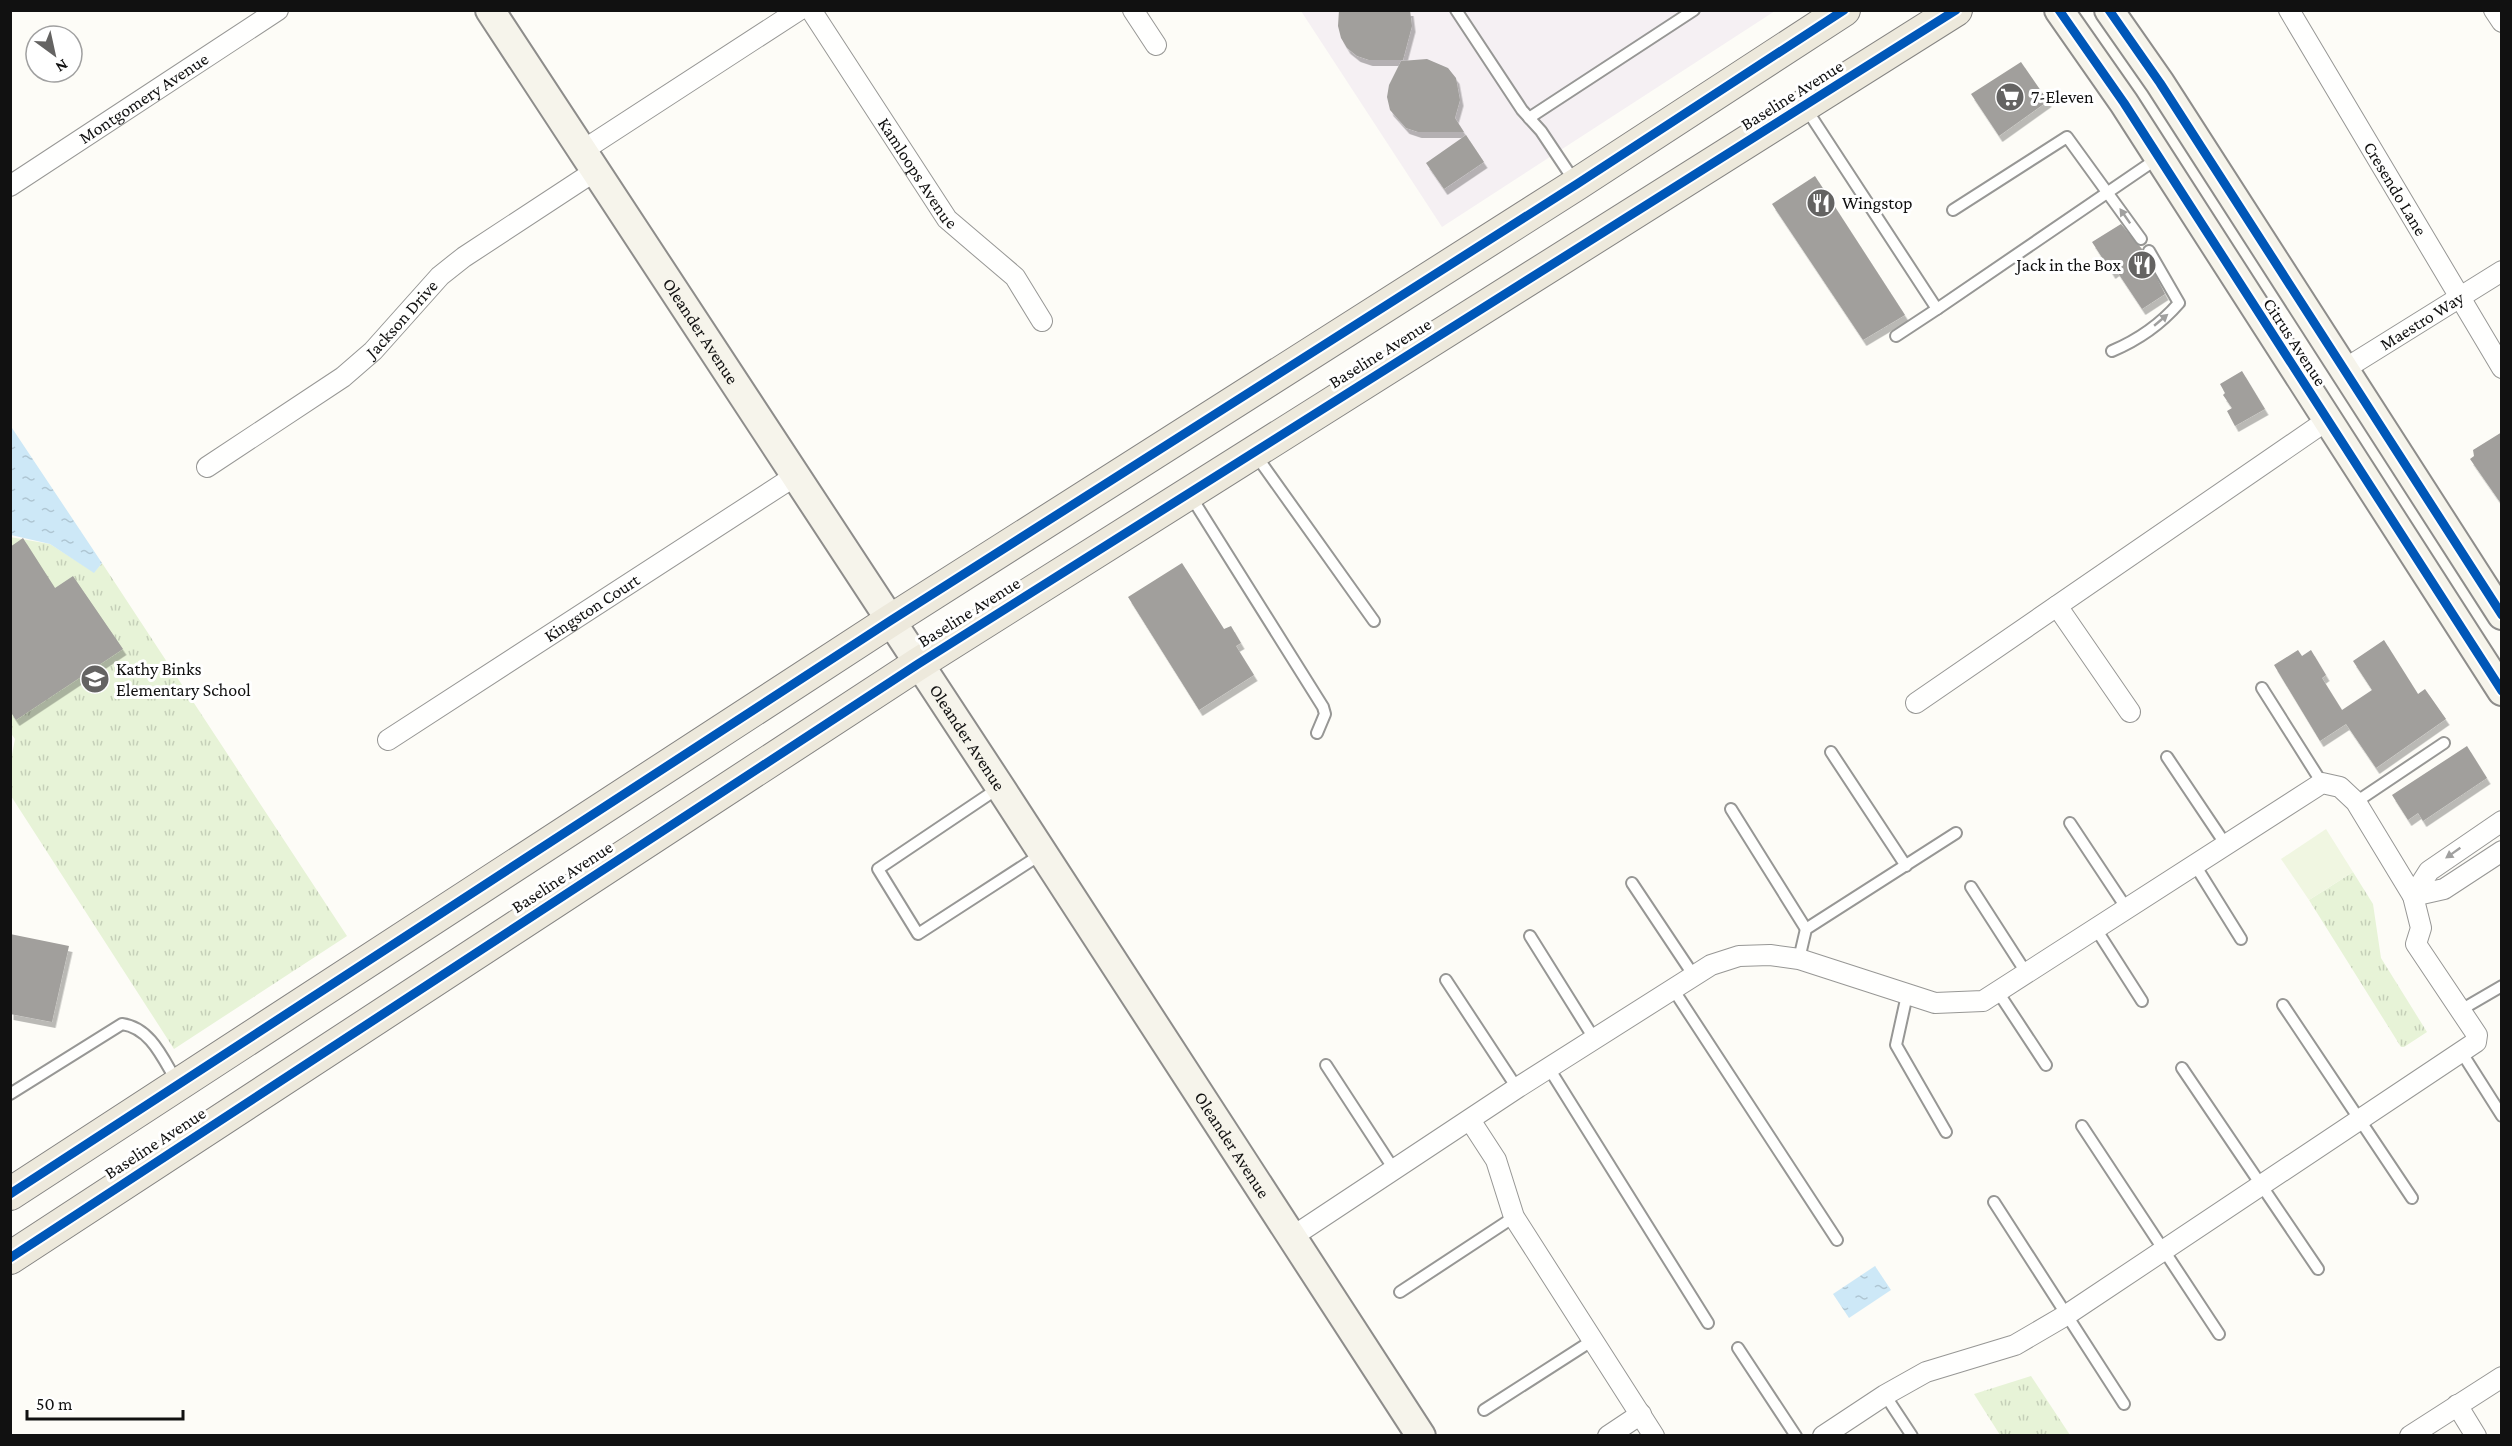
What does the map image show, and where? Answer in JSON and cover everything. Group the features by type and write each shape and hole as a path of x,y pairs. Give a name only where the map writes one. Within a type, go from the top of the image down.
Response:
{"main road":[{"name":"Baseline Avenue","path":"10,1194 890,621 1577,184 1844,10"},
{"name":"Baseline Avenue","path":"10,1258 918,664 1956,10"}],"street":[{"name":"Montgomery Avenue","path":"10,186 278,10"},
{"name":"Oleander Avenue","path":"490,10 1000,787 1421,1436"},
{"name":"Jackson Drive","path":"207,467 343,377 373,351 440,276 589,161 799,10"},
{"name":"Kamloops Avenue","path":"811,10 947,219 1015,277 1042,321"},
{"path":"1133,10 1156,45"},
{"name":"Citrus Avenue","path":"2059,10 2158,158 2502,691"},
{"name":"Citrus Avenue","path":"2109,10 2160,83 2502,615"},
{"name":"Cresendo Lane","path":"2289,10 2502,368"},
{"path":"2494,10 2502,22"},
{"name":"Maestro Way","path":"2343,370 2502,271"},
{"path":"1916,703 2326,421"},
{"name":"Kingston Court","path":"388,741 795,476"},
{"path":"2057,606 2130,712"},
{"path":"1292,1237 1395,1171 1517,1088 1550,1070 1711,965 1739,956 1770,955 1799,959 1935,1003 1983,1001 2322,783 2340,787 2355,802 2413,896 2421,928 2416,944 2477,1035 2476,1042 2068,1314 2015,1345 1926,1372 1885,1395 1823,1436"},
{"path":"2413,896 2429,871 2502,821"},
{"path":"2413,896 2444,889 2502,851"},
{"path":"1470,1120 1496,1160 1514,1217 1654,1436"},
{"path":"2410,1436 2502,1377"},
{"path":"2457,1405 2476,1436"},
{"path":"1608,1436 1641,1414"}],"lane":[{"path":"1456,10 1577,184"},
{"path":"1529,118 1694,10"},
{"path":"1804,106 1937,309"},
{"path":"1953,210 2067,137 2141,239"},
{"path":"1896,336 2109,194 2158,158"},
{"path":"2112,351 2137,340 2179,303 2149,251"},
{"path":"1254,452 1374,621"},
{"path":"1188,493 1323,707 1325,714 1317,733"},
{"path":"2262,688 2322,783"},
{"path":"2355,802 2444,743"},
{"path":"1832,752 1906,866"},
{"path":"2167,757 2226,845"},
{"path":"1000,787 878,869 918,934 1043,853"},
{"path":"1731,809 1806,929"},
{"path":"2070,823 2127,909"},
{"path":"1799,959 1806,929 1956,833"},
{"path":"2195,865 2241,939"},
{"path":"1632,883 1694,976"},
{"path":"1971,887 2027,974"},
{"path":"2096,929 2142,1001"},
{"path":"1530,936 1595,1040"},
{"path":"1446,980 1517,1088"},
{"path":"2459,1011 2502,986"},
{"path":"1673,989 1837,1240"},
{"path":"1998,992 2046,1065"},
{"path":"1907,995 1896,1045 1946,1132"},
{"path":"2283,1005 2412,1198"},
{"path":"10,1094 122,1024 136,1026 145,1033 179,1085"},
{"path":"2462,1053 2502,1116"},
{"path":"1326,1065 1395,1171"},
{"path":"2182,1068 2318,1269"},
{"path":"1550,1070 1708,1323"},
{"path":"2082,1126 2219,1334"},
{"path":"1994,1202 2124,1404"},
{"path":"1400,1292 1514,1217"},
{"path":"1484,1410 1593,1340"},
{"path":"1738,1348 1796,1436"},
{"path":"1885,1395 1912,1436"}],"shaded area":[{"path":"1301,11 1775,11 1442,227"}],"green space":[{"name":"Kathy Binks Elementary School","path":"10,537 50,544 94,572 102,563 347,936 174,1049 11,796 11,760 15,739 10,732"},
{"path":"2326,829 2353,872 2309,900 2281,859"},
{"path":"2353,872 2373,904 2381,958 2427,1032 2404,1047 2401,1047 2309,900"},
{"path":"2031,1376 2070,1435 2000,1435 1974,1394"}],"water":[{"path":"10,425 102,563 94,573 50,544 11,535"},
{"path":"1875,1266 1891,1290 1849,1318 1833,1294"}],"building":[{"path":"1339,10 1410,10 1412,26 1403,60 1369,60 1357,56 1347,48 1341,38 1338,26"},
{"path":"1427,59 1448,68 1456,78 1460,100 1455,118 1464,132 1418,132 1406,128 1390,110 1387,97 1389,85 1401,61"},
{"name":"7-Eleven","path":"2021,62 2048,101 1999,136 1971,94"},
{"path":"1466,135 1484,162 1444,189 1426,163"},
{"path":"1815,176 1905,315 1863,340 1772,204"},
{"path":"2121,224 2142,249 2165,294 2142,309 2116,270 2112,273 2092,242"},
{"path":"2242,371 2265,409 2235,426 2227,411 2232,408 2223,395 2225,393 2220,384"},
{"path":"2502,432 2502,505 2470,459 2474,456 2473,450"},
{"path":"23,538 55,588 73,576 123,649 16,720 10,711 10,547"},
{"path":"1182,563 1224,629 1231,626 1241,643 1236,646 1254,675 1199,710 1128,597"},
{"path":"2384,640 2418,694 2425,689 2446,719 2376,768 2346,724 2320,741 2274,665 2298,650 2302,656 2311,650 2326,675 2322,678 2342,710 2372,690 2353,661"},
{"path":"2467,746 2487,778 2423,821 2418,813 2408,820 2392,795"},
{"path":"10,934 69,946 52,1022 10,1014"}],"cycle path":[{"path":"10,1194 890,621 1577,184 1844,10"},
{"path":"10,1258 918,664 1956,10"},
{"path":"2059,10 2124,103 2502,691"},
{"path":"2109,10 2160,83 2502,615"}],"place":[{"name":"7-Eleven","path":"2010,97"},
{"name":"Wingstop","path":"1821,203"},
{"name":"Jack in the Box","path":"2142,265"},
{"name":"Kathy Binks Elementary School","path":"95,679"}]}
